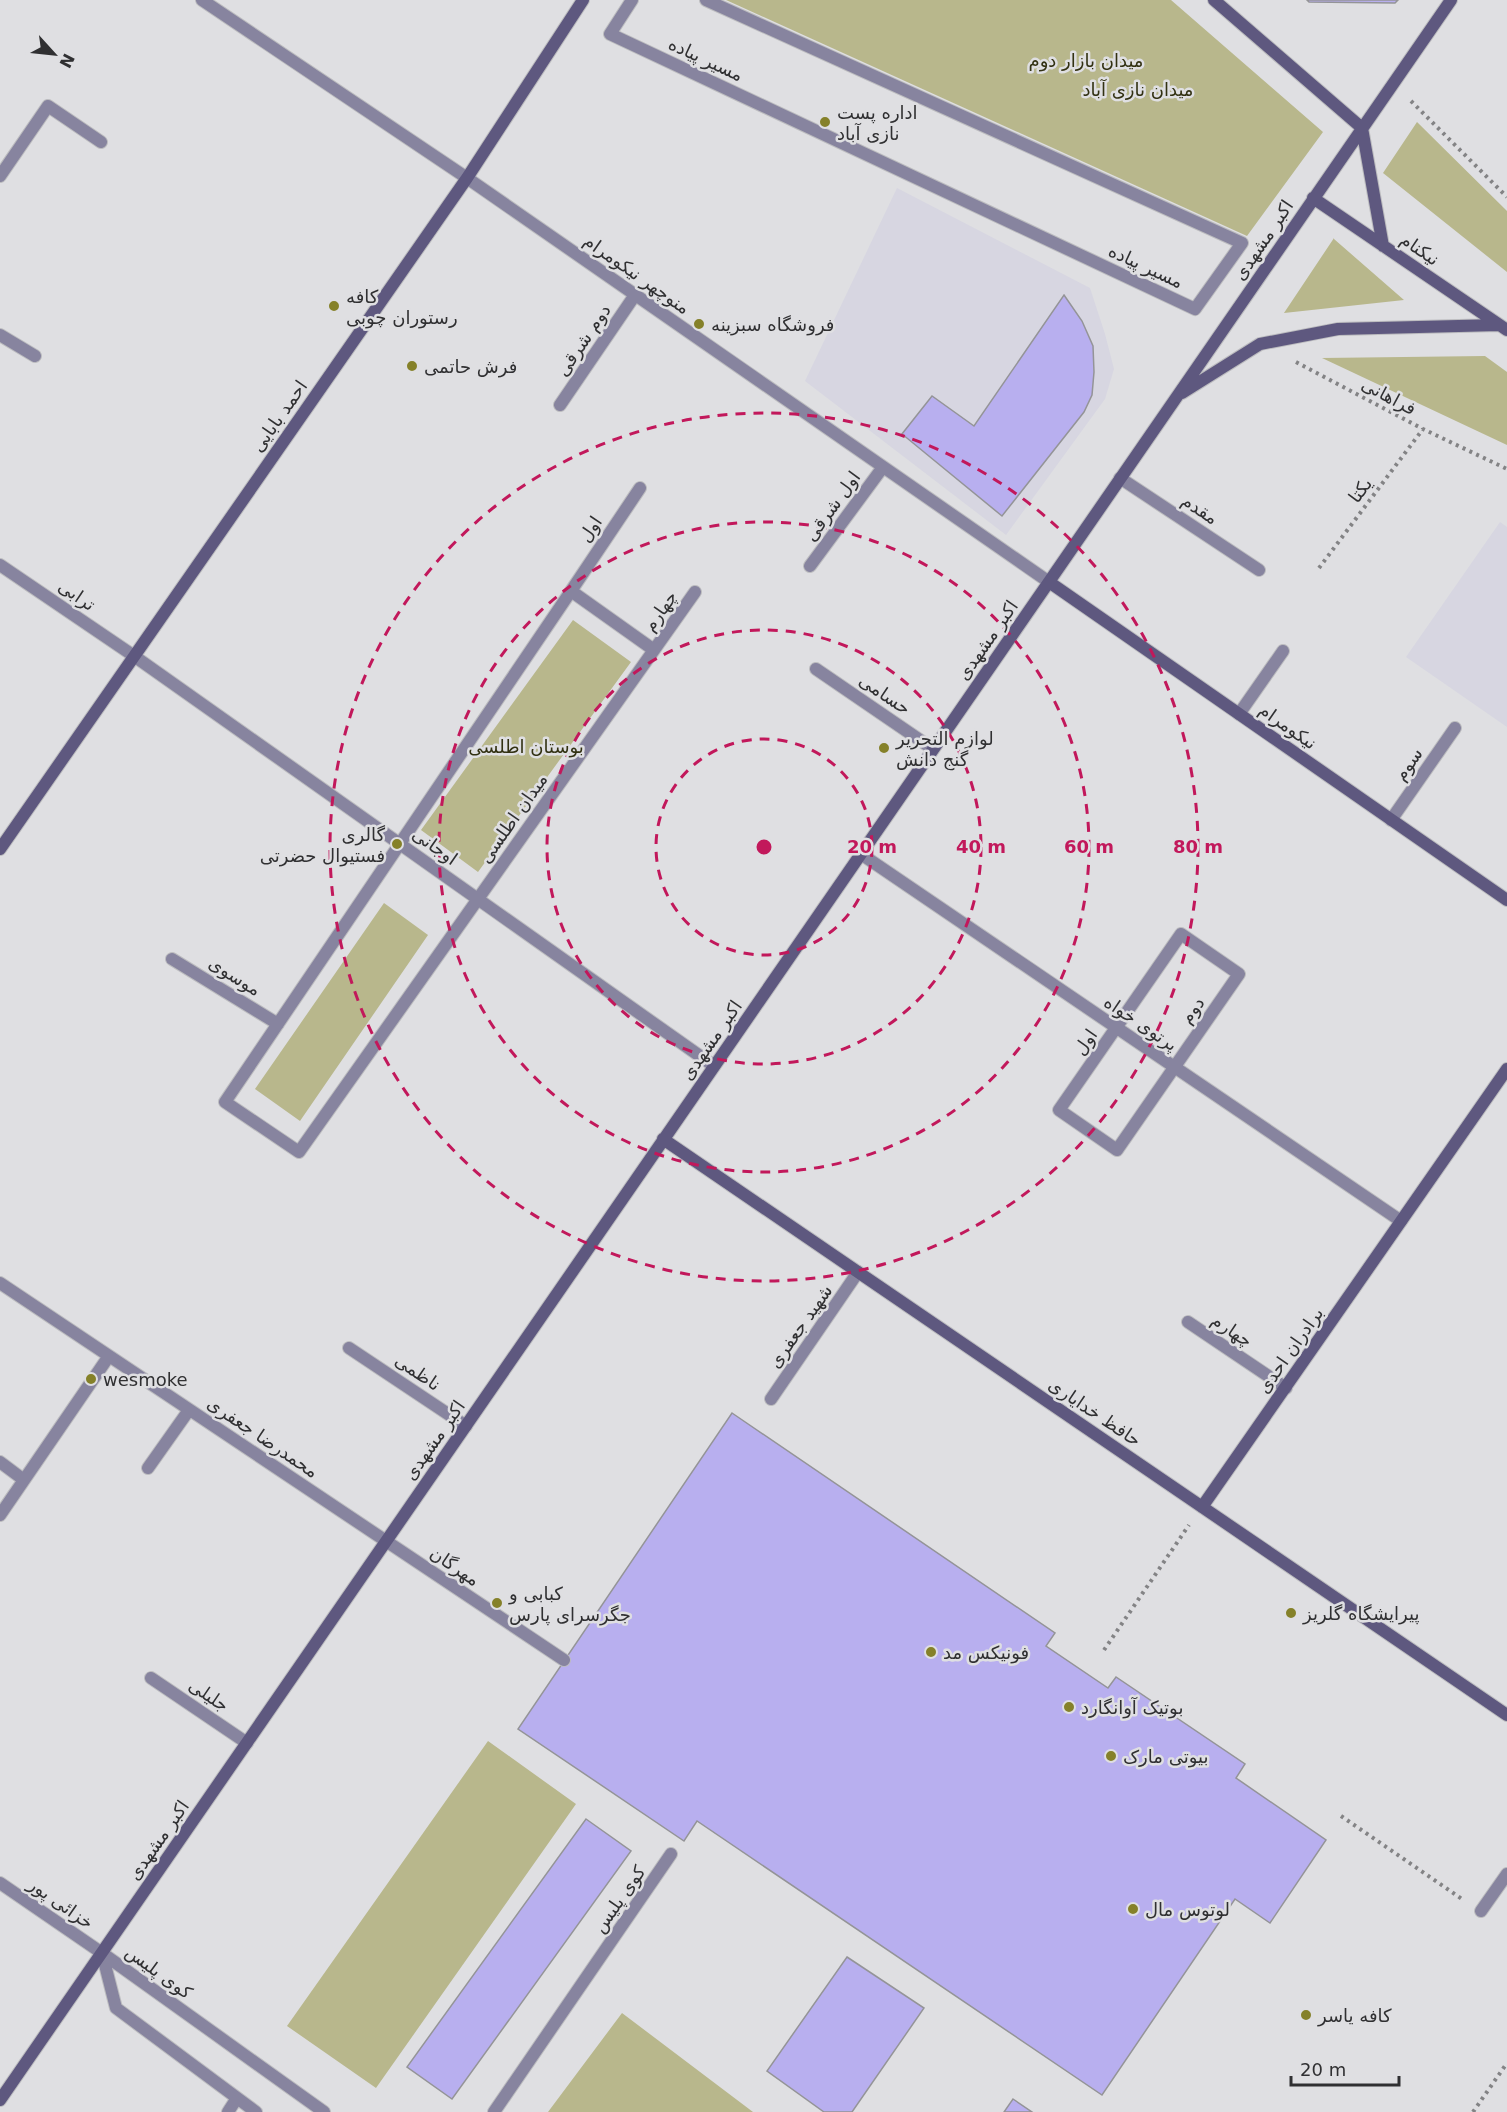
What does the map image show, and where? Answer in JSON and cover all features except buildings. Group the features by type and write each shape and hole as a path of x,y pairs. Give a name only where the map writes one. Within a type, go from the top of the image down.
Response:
{"street":[{"name":"منوچهر نیکومرام","path":"202,0 467,178 1049,582"},
{"name":"احمد بابایی","path":"0,849 467,178 583,0"},
{"name":"مسیر پیاده","path":"632,0 610,34 1195,309 1242,243 706,0"},
{"path":"1214,0 1362,128 1383,246"},
{"name":"اکبر مشهدی","path":"0,2100 1451,0"},
{"path":"0,176 48,106 101,142"},
{"path":"1313,198 1504,329"},
{"name":"نیکنام","path":"1313,198 1504,329"},
{"name":"دوم شرقی","path":"560,405 635,295"},
{"path":"1176,396 1260,344 1338,328 1504,329"},
{"path":"0,335 35,356"},
{"name":"اول شرقی","path":"810,566 883,467"},
{"name":"مقدم","path":"1120,478 1259,570"},
{"name":"اول","path":"571,591 640,488"},
{"name":"ترابی","path":"0,565 134,656"},
{"name":"نیکومرام","path":"1049,582 1507,900"},
{"path":"278,1024 571,591 654,650"},
{"name":"چهارم","path":"654,650 695,592"},
{"name":"میدان اطلسی","path":"278,1024 225,1102 299,1152 654,650"},
{"path":"1239,714 1283,651"},
{"name":"اوجانی","path":"134,656 714,1066"},
{"name":"حسامی","path":"816,669 933,749"},
{"name":"سوم","path":"1391,820 1455,728"},
{"name":"پرتوی خواه","path":"861,854 1401,1221"},
{"name":"اول","path":"1175,1067 1117,1150 1059,1110 1181,934"},
{"name":"دوم","path":"1175,1067 1239,974 1181,934"},
{"name":"موسوی","path":"172,959 278,1024"},
{"name":"برادران احدی","path":"1202,1507 1507,1070"},
{"name":"حافظ خدایاری","path":"663,1140 1507,1715"},
{"name":"شهید جعفری","path":"771,1399 858,1272"},
{"name":"محمدرضا جعفری","path":"0,1283 386,1541"},
{"name":"چهارم","path":"1188,1322 1286,1388"},
{"name":"ناظمی","path":"349,1348 466,1426"},
{"path":"0,1515 109,1356"},
{"path":"148,1468 189,1410"},
{"path":"0,1462 24,1480"},
{"name":"مهرگان","path":"386,1541 564,1660"},
{"name":"جلیلی","path":"151,1678 247,1743"},
{"name":"کوی پلیس","path":"494,2112 671,1854"},
{"path":"1481,1911 1507,1874"},
{"name":"خزائی پور","path":"0,1883 102,1953"},
{"name":"کوی پلیس","path":"102,1953 116,2008 256,2112"},
{"name":"کوی پلیس","path":"102,1953 324,2112"},
{"path":"228,2112 237,2098"}],"path":[{"path":"1393,84 1507,197"},
{"name":"فراهانی","path":"1260,344 1507,469"},
{"name":"یکتا","path":"1319,568 1424,429"},
{"path":"1104,1650 1202,1507"},
{"path":"1341,1816 1481,1911"},
{"path":"1473,2112 1507,2063"}],"shaded area":[{"path":"897,188 1090,288 1105,334 1114,369 1105,399 1006,535 805,381"},
{"path":"1500,522 1507,527 1507,727 1406,657"}],"green space":[{"name":"میدان نازی آباد","path":"726,0 1171,0 1323,132 1247,236"},
{"path":"1417,122 1507,211 1507,272 1383,173"},
{"path":"1334,239 1404,300 1284,313"},
{"path":"1485,356 1507,372 1507,445 1322,358"},
{"name":"بوستان اطلسی","path":"573,620 631,662 478,872 421,830"},
{"path":"384,903 428,935 300,1121 255,1089"},
{"path":"488,1741 576,1804 376,2088 287,2026"},
{"path":"622,2013 753,2112 548,2112"}],"place":[{"name":"اداره پست نازی آباد","path":"825,122"},
{"name":"کافه رستوران چوبی","path":"334,306"},
{"name":"فروشگاه سبزینه","path":"699,324"},
{"name":"فرش حاتمی","path":"412,366"},
{"name":"لوازم التحریر گنج دانش","path":"884,748"},
{"name":"گالری فستیوال حضرتی","path":"397,844"},
{"name":"wesmoke","path":"91,1379"},
{"name":"کبابی و جگرسرای پارس","path":"497,1603"},
{"name":"پیرایشگاه گلریز","path":"1291,1613"},
{"name":"فونیکس مد","path":"931,1652"},
{"name":"بوتیک آوانگارد","path":"1069,1707"},
{"name":"بیوتی مارک","path":"1111,1756"},
{"name":"لوتوس مال","path":"1133,1909"},
{"name":"کافه یاسر","path":"1306,2015"}],"park label":[{"name":"میدان بازار دوم","path":"1086,60"}]}
